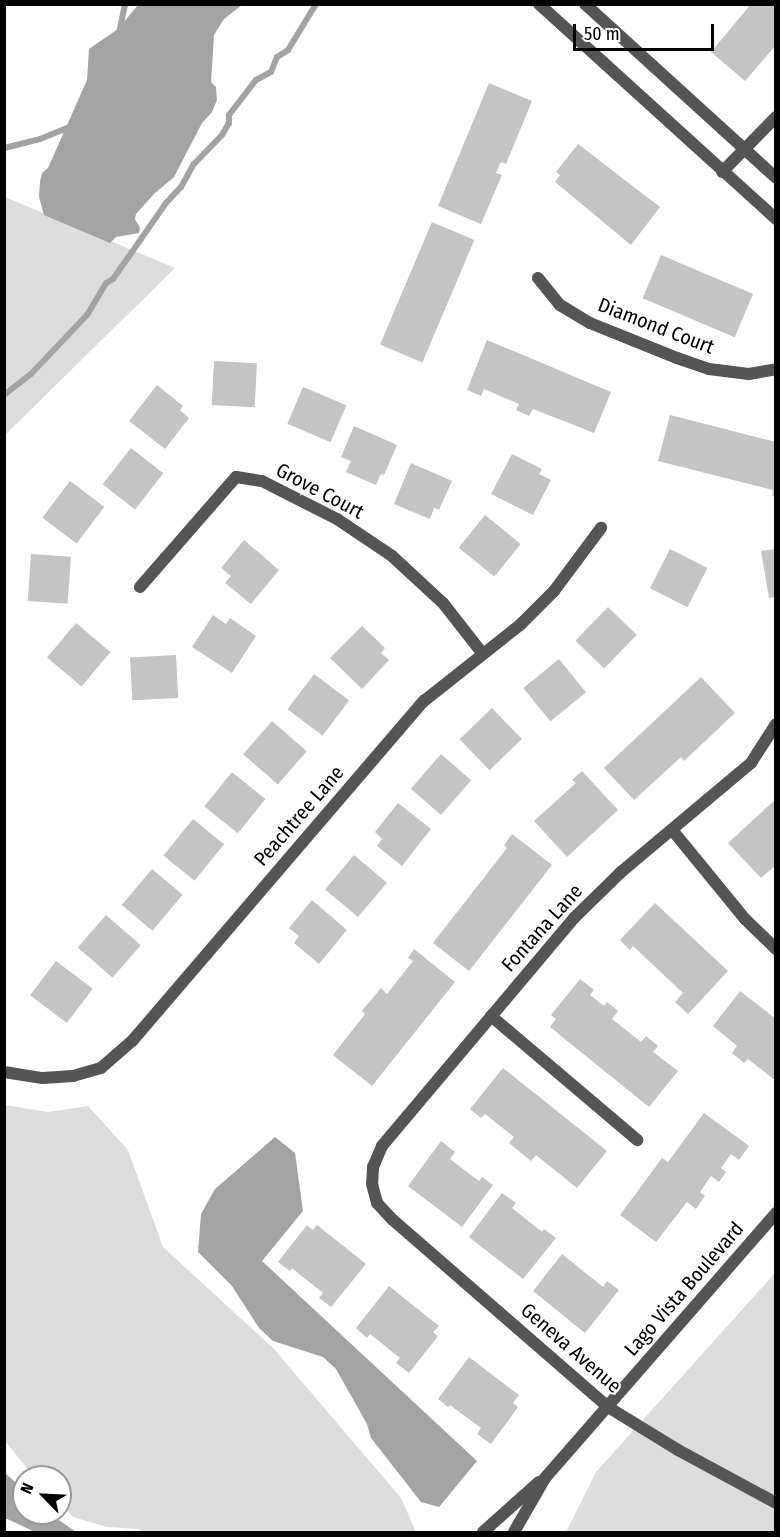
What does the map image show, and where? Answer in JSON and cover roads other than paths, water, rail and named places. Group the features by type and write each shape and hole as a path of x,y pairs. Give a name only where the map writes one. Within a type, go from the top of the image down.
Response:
{"street":[{"path":"540,4 776,219"},
{"path":"585,4 776,178"},
{"path":"723,172 776,117"},
{"name":"Diamond Court","path":"538,278 560,305 590,323 677,358 709,369 749,374 776,369"},
{"name":"Grove Court","path":"140,587 236,477 262,481 337,519 392,556 443,603 482,653"},
{"name":"Peachtree Lane","path":"4,1072 43,1078 73,1076 101,1068 133,1040 424,701 521,624 554,591 601,528"},
{"name":"Fontana Lane","path":"372,1184 373,1167 382,1146 574,918 620,873 674,831 751,763 776,724"},
{"path":"674,831 745,919 776,949"},
{"path":"491,1016 637,1140"},
{"name":"Geneva Avenue","path":"372,1184 377,1203 393,1220 608,1407 678,1450 776,1503"},
{"name":"Lago Vista Boulevard","path":"514,1533 545,1478 776,1213"},
{"path":"483,1533 545,1478"}],"waterway":[{"path":"119,33 125,4"},
{"path":"4,395 31,374 87,315 106,283 113,279 166,203 181,187 194,164 222,135 229,123 229,115 256,80 271,72 277,57 288,50 316,4"},
{"path":"4,148 40,139 72,126"}]}
